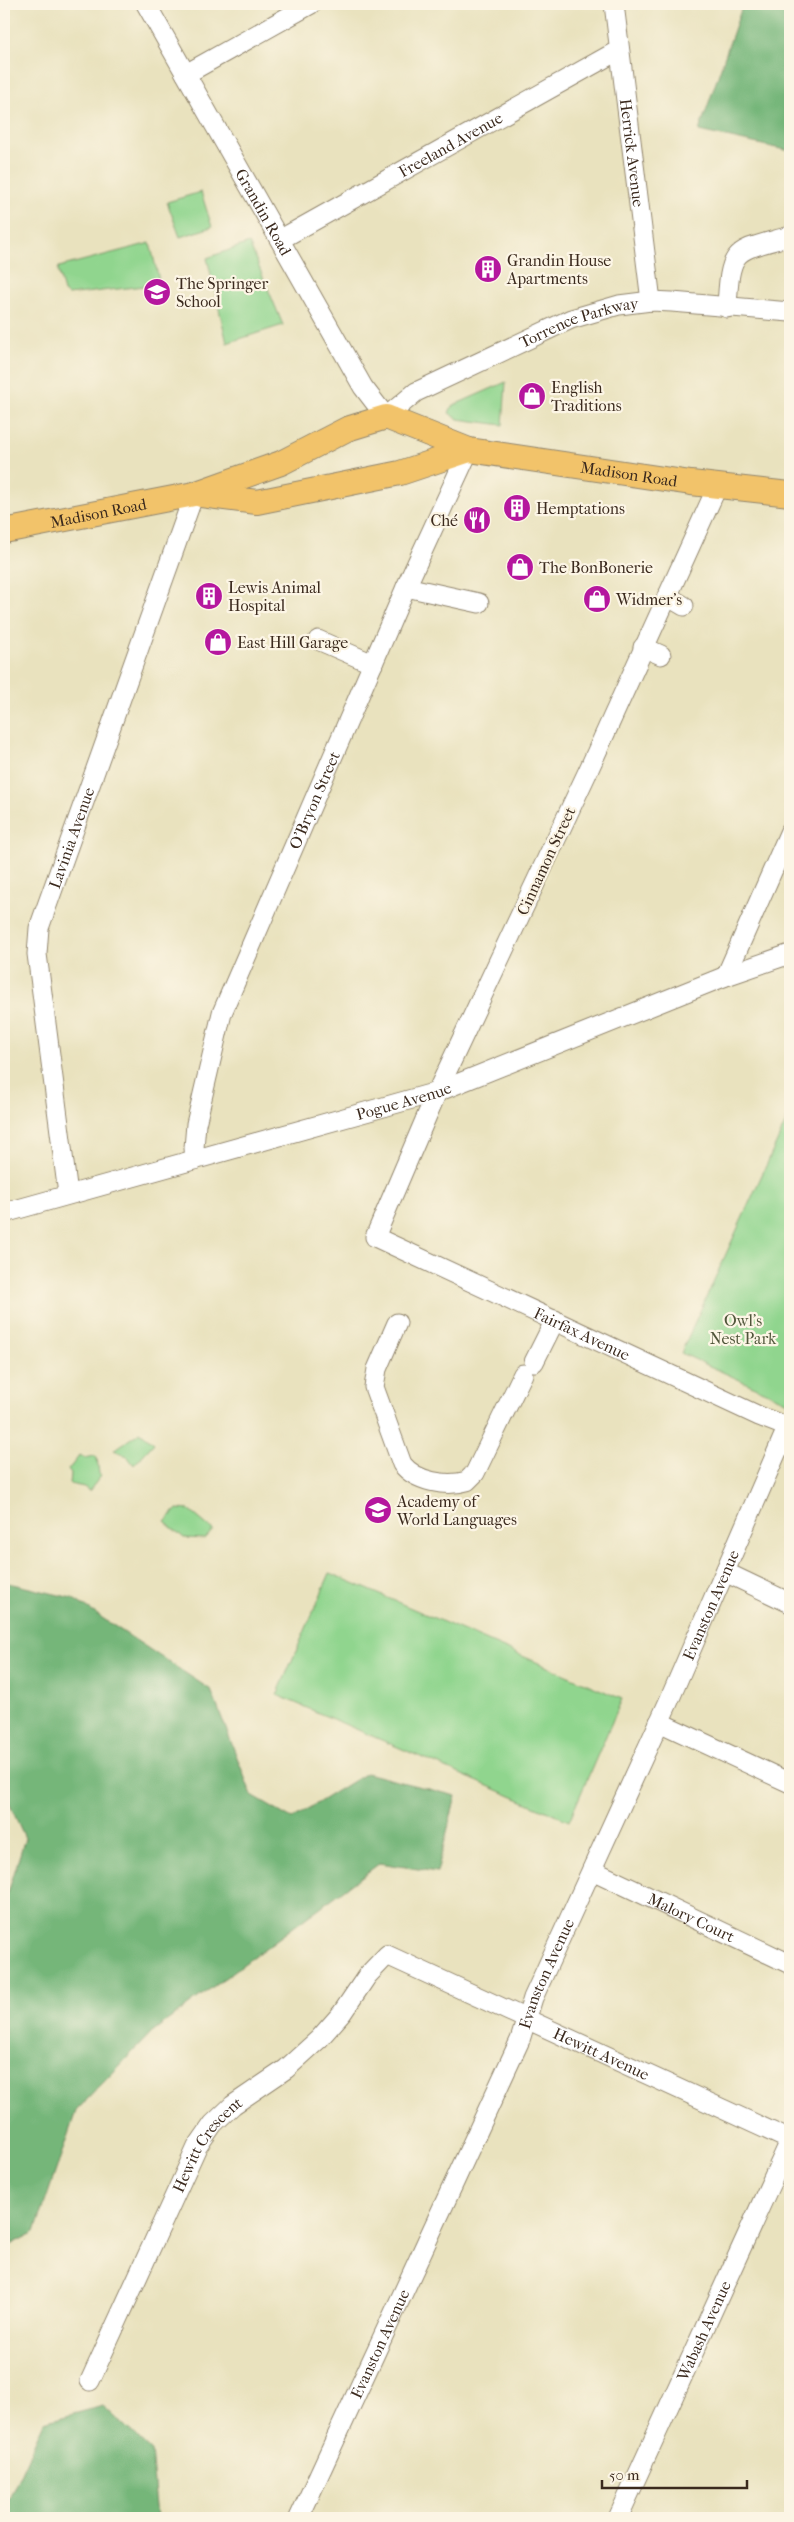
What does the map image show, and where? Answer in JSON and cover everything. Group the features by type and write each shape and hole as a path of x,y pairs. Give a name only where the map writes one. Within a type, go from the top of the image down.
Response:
{"main road":[{"name":"Madison Road","path":"4,531 194,494 281,464 347,429 386,417 469,450 790,494"},
{"name":"Madison Road","path":"194,494 257,502 400,473 469,450"}],"street":[{"name":"Grandin Road","path":"146,4 281,239 363,387 386,417"},
{"path":"186,74 310,4"},
{"name":"Herrick Avenue","path":"614,4 651,301"},
{"name":"Freeland Avenue","path":"281,239 619,50"},
{"path":"727,308 729,272 738,254 747,248 790,236"},
{"name":"Torrence Parkway","path":"386,417 416,392 571,319 619,305 651,301 790,312"},
{"name":"O’Bryon Street","path":"195,1160 196,1124 222,1013 374,651 406,587 469,450"},
{"name":"Cinnamon Street","path":"375,1237 437,1092 589,769 718,485"},
{"name":"Lavinia Avenue","path":"68,1194 37,954 39,928 194,494"},
{"path":"406,587 479,603"},
{"path":"667,596 684,606"},
{"path":"318,640 374,651"},
{"path":"643,647 661,655"},
{"path":"726,976 790,831"},
{"name":"Pogue Avenue","path":"4,1212 437,1092 726,976 790,954"},
{"name":"Fairfax Avenue","path":"375,1237 759,1416 789,1427"},
{"path":"397,1323 377,1369 374,1387 402,1464 406,1469 441,1485 467,1482 474,1474 555,1320"},
{"name":"Evanston Avenue","path":"299,2518 520,2040 533,1998 660,1722 789,1427"},
{"path":"725,1572 790,1603"},
{"path":"660,1722 790,1783"},
{"name":"Malory Court","path":"592,1870 790,1964"},
{"name":"Hewitt Avenue","path":"387,1954 790,2141"},
{"name":"Hewitt Crescent","path":"90,2381 197,2147 213,2124 233,2105 286,2069 319,2039 342,2013 368,1976 387,1954"},
{"name":"Wabash Avenue","path":"618,2518 790,2141"}],"green space":[{"path":"743,4 784,4 790,12 790,151 699,131"},
{"path":"201,192 212,227 180,237 167,202"},
{"path":"150,243 160,284 68,295 64,292 58,270 59,267"},
{"path":"249,243 283,325 227,343 207,258"},
{"path":"506,382 503,425 458,419 449,413 452,406"},
{"name":"Owl's Nest Park","path":"790,1113 790,1403 681,1353"},
{"path":"140,1432 154,1443 134,1465 127,1456 114,1450"},
{"path":"80,1455 85,1458 93,1456 97,1458 99,1474 101,1476 89,1491 84,1487 70,1484 71,1474 68,1470"},
{"path":"177,1509 189,1510 213,1530 205,1539 184,1538 165,1522"},
{"path":"330,1573 622,1699 569,1821 277,1695"},
{"path":"4,1582 72,1598 211,1690 252,1796 292,1819 366,1773 456,1796 437,1872 380,1863 152,2032 76,2111 35,2232 4,2248 4,1894 8,1893 25,1838 4,1792"},
{"path":"103,2406 151,2450 157,2518 4,2518 4,2510 44,2422"}],"place":[{"name":"Grandin House Apartments","path":"488,269"},
{"name":"The Springer School","path":"157,292"},
{"name":"English Traditions","path":"532,396"},
{"name":"Hemptations","path":"517,508"},
{"name":"Ché","path":"477,520"},
{"name":"The BonBonerie","path":"520,567"},
{"name":"Lewis Animal Hospital","path":"209,596"},
{"name":"Widmer's","path":"597,599"},
{"name":"East Hill Garage","path":"218,642"},
{"name":"Academy of World Languages","path":"378,1510"}]}
